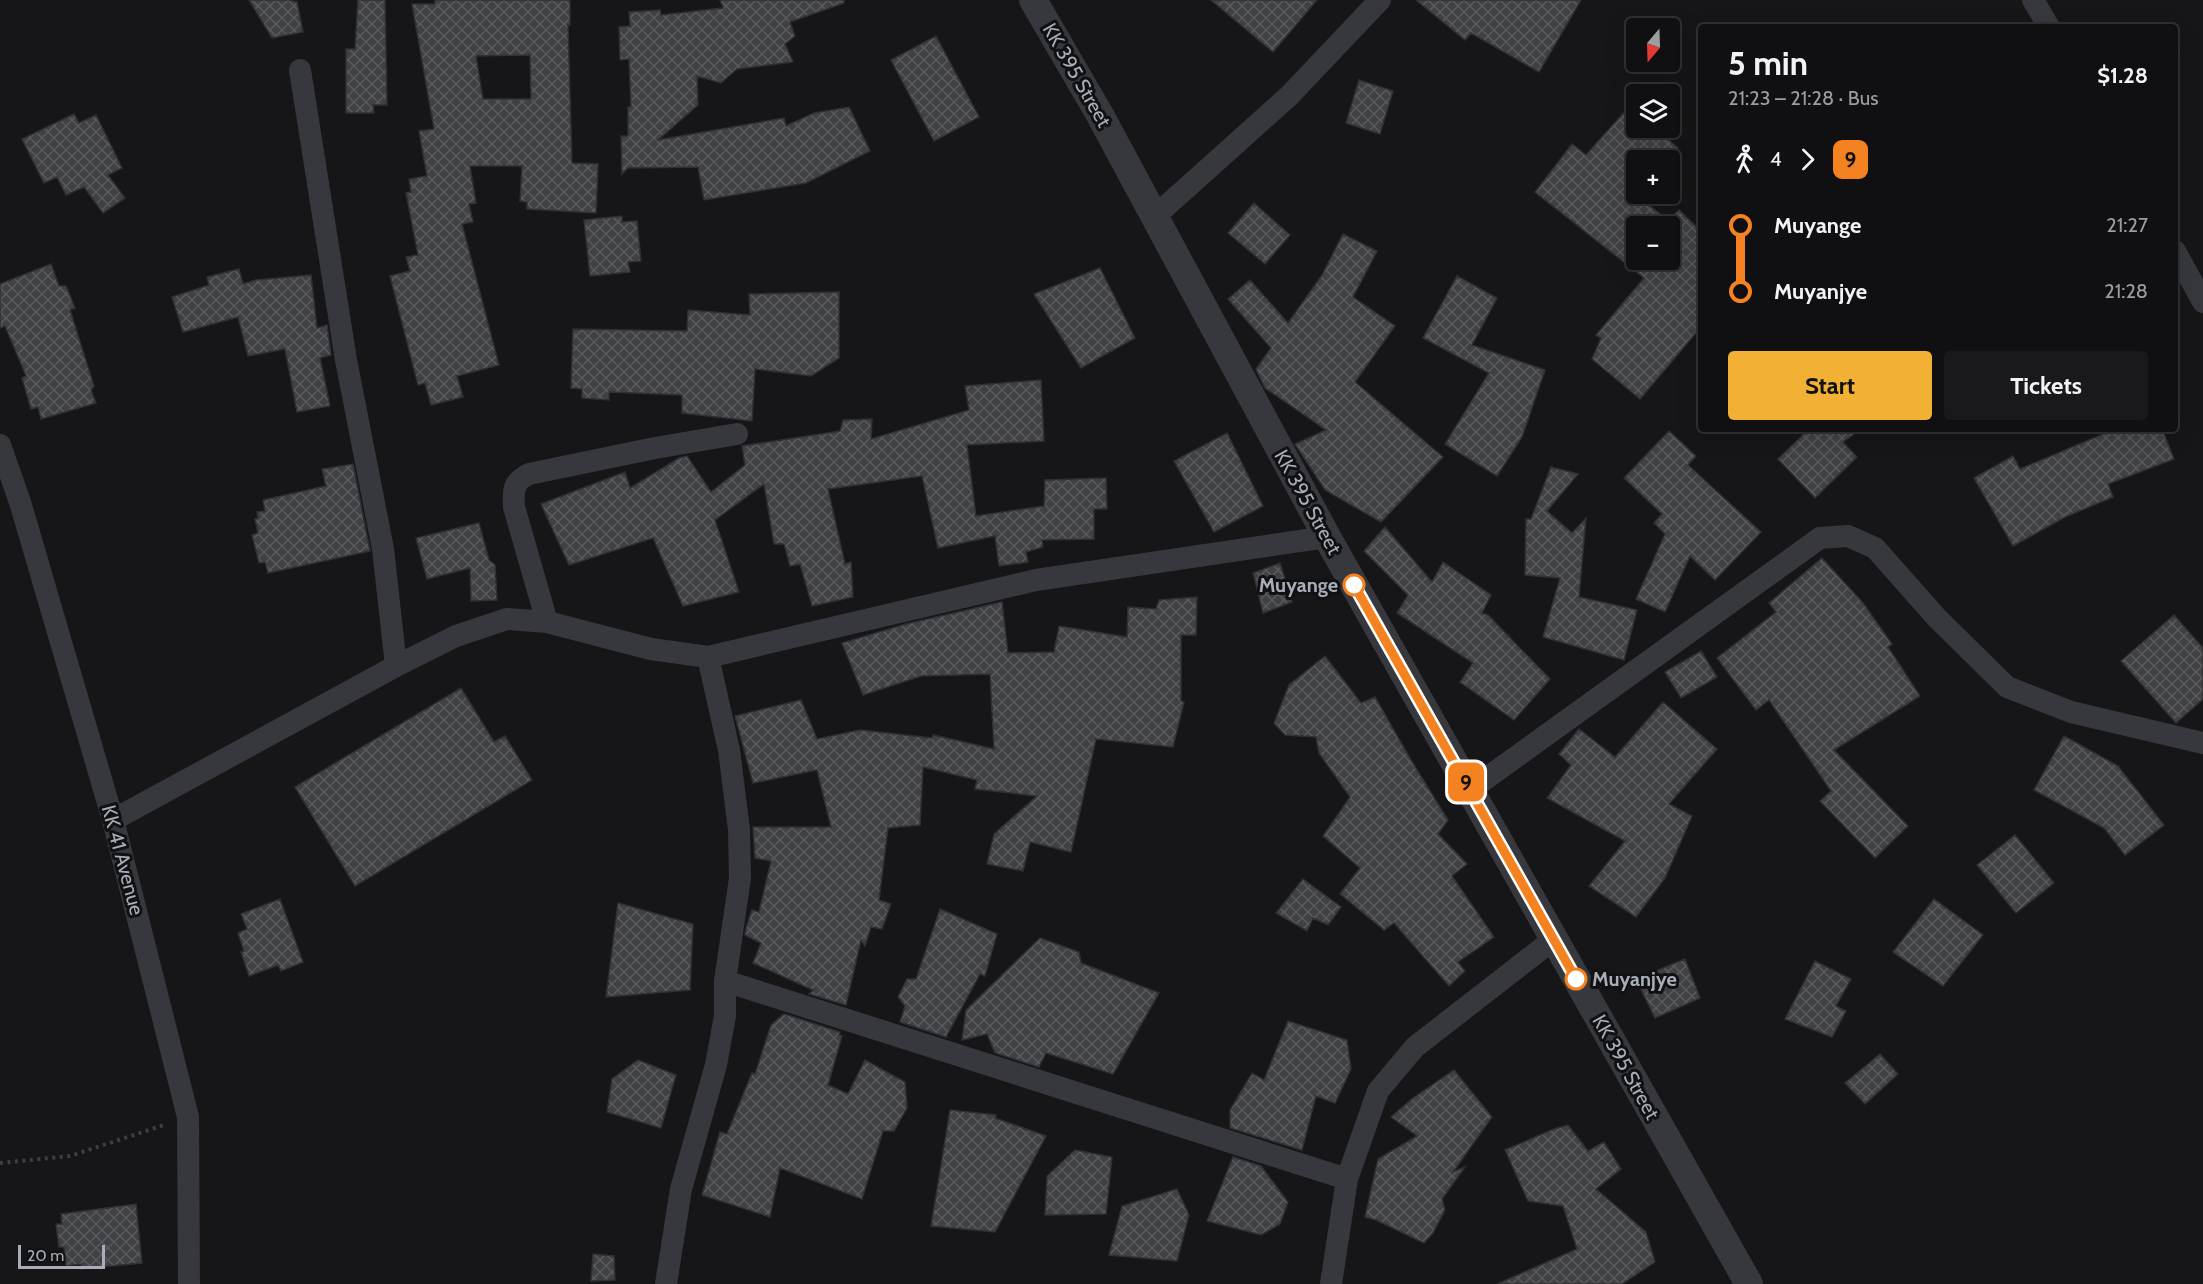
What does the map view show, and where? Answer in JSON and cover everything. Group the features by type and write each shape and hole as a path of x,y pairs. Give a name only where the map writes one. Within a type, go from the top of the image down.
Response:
{"street":[{"name":"KK 395 Street","path":"1033,0 1100,115 1327,537 1749,1284"},
{"path":"1154,217 1289,96 1380,0"},
{"path":"2033,0 2047,24"},
{"path":"300,70 346,360 383,549 396,666"},
{"path":"2178,256 2203,302"},
{"path":"547,622 514,507 513,492 519,479 529,474 737,434"},
{"name":"KK 41 Avenue","path":"0,446 20,502 113,820 188,1117 189,1284"},
{"path":"1470,790 1820,538 1848,536 1875,548 1937,618 2007,687 2071,712 2203,743"},
{"path":"113,820 396,666 456,636 507,619 547,622 651,649 708,657 1036,580 1327,537"},
{"path":"666,1284 681,1189 716,1065 725,1016 725,981 740,878 739,830 729,750 708,657"},
{"path":"1331,1284 1347,1179 1378,1091 1415,1047 1554,939"},
{"path":"725,981 1347,1179"}],"path":[{"path":"0,1163 70,1156 188,1117"}],"building":[{"path":"249,0 297,2 303,32 272,38"},
{"path":"358,0 385,0 387,105 373,105 374,113 346,113 346,49 355,49"},
{"path":"435,0 570,0 570,25 568,25 572,163 598,164 596,213 527,209 527,202 520,201 522,166 470,166 476,203 469,204 473,222 462,224 499,365 457,376 463,397 431,405 425,383 418,385 390,276 410,271 406,257 418,255 406,193 411,192 409,179 427,176 419,131 434,129 412,4 435,4","holes":["530,55 531,99 483,99 476,56"]},
{"path":"720,0 844,0 844,3 790,22 795,36 785,44 793,62 737,69 721,83 697,76 698,105 658,140 784,118 786,126 814,113 849,107 870,151 806,183 704,200 698,167 628,168 622,174 621,136 628,136 628,107 631,107 629,59 620,60 619,27 630,26 629,12 660,10 661,15 723,8"},
{"path":"1211,0 1317,0 1273,52"},
{"path":"1416,0 1581,0 1539,72 1471,33 1465,40"},
{"path":"936,36 979,117 934,141 891,60"},
{"path":"1359,80 1393,91 1380,134 1346,123"},
{"path":"1626,110 1626,138 1666,138 1678,148 1676,150 1626,150 1626,204 1648,204 1663,216 1626,216 1626,264 1535,192 1572,144 1586,155"},
{"path":"74,114 79,123 96,115 122,168 108,175 125,198 103,213 84,187 66,195 57,177 44,183 22,139"},
{"path":"1254,203 1290,235 1265,264 1228,233"},
{"path":"1679,210 1698,228 1698,331 1640,399 1592,359 1601,338 1596,335 1644,278 1634,270 1680,270 1680,216 1672,216"},
{"path":"622,216 622,222 637,221 641,261 628,262 630,272 590,276 584,220"},
{"path":"1343,234 1377,251 1353,297 1395,326 1355,382 1443,457 1381,522 1325,490 1295,444 1326,430 1265,388 1256,369 1271,348 1228,299 1250,280 1288,323 1322,275"},
{"path":"51,264 59,286 66,286 75,308 70,310 94,386 91,390 96,403 41,419 38,407 31,409 22,378 26,376 5,326 0,328 0,284"},
{"path":"1100,268 1135,338 1081,368 1034,294"},
{"path":"239,269 243,284 256,280 311,275 317,328 327,325 331,355 320,358 330,406 297,412 285,349 248,356 238,317 183,332 172,297 209,285 207,277"},
{"path":"1457,276 1497,298 1472,345 1545,370 1522,437 1497,476 1445,444 1489,373 1423,338"},
{"path":"839,292 839,358 811,376 755,369 752,421 682,413 682,395 609,392 609,400 582,398 582,389 571,388 573,329 687,331 688,310 750,315 749,294"},
{"path":"1041,380 1044,441 967,445 976,516 1044,506 1045,480 1106,478 1107,509 1094,509 1094,539 1042,540 1043,547 1026,552 1028,562 999,566 995,536 938,548 922,476 828,489 845,564 851,562 853,597 812,606 800,564 790,566 784,544 774,544 764,484 715,520 739,592 683,606 653,538 569,565 541,504 625,472 630,488 679,458 687,456 711,492 745,465 742,446 840,431 843,420 872,419 871,439 969,410 965,386"},
{"path":"1669,431 1696,456 1688,465 1761,532 1715,580 1690,556 1665,612 1636,599 1665,534 1654,523 1662,514 1624,478"},
{"path":"1806,432 1857,432 1843,442 1857,457 1815,498 1778,459"},
{"path":"2108,432 2163,432 2174,459 2108,484 2113,497 2065,517 2013,546 1974,478 2013,456 2020,469"},
{"path":"1227,433 1263,506 1214,532 1174,461"},
{"path":"353,464 370,551 268,573 265,562 259,563 252,535 258,533 255,519 258,518 257,512 265,511 263,500 326,486 322,469"},
{"path":"1551,467 1578,474 1547,511 1572,533 1586,518 1579,597 1637,610 1624,660 1543,637 1560,578 1525,575 1526,519 1531,519"},
{"path":"479,523 489,560 495,565 497,600 471,601 470,568 427,579 416,538"},
{"path":"1385,527 1432,582 1443,562 1491,595 1482,613 1488,615 1550,679 1514,720 1460,682 1473,663 1397,613 1408,595 1364,551"},
{"path":"1822,558 1863,603 1892,644 1888,647 1920,696 1834,750 1908,826 1875,858 1820,801 1831,791 1769,700 1756,710 1717,658 1776,612 1769,603"},
{"path":"1280,563 1292,602 1263,613 1253,573"},
{"path":"1197,597 1196,635 1181,635 1181,701 1184,702 1173,747 1096,739 1071,852 1030,842 1023,871 987,864 994,834 1037,796 975,789 977,780 923,767 920,825 888,828 879,900 891,904 882,929 871,927 865,946 861,940 846,1005 809,994 813,990 753,963 761,943 745,935 746,928 752,910 759,912 771,861 755,858 753,827 831,827 817,770 753,783 735,716 801,700 817,739 860,730 932,738 933,735 994,749 990,674 921,676 863,695 842,643 906,624 1002,602 1008,653 1054,652 1059,626 1127,637 1128,607 1156,609 1159,600"},
{"path":"2174,615 2203,648 2203,699 2176,723 2121,661"},
{"path":"1701,651 1717,677 1681,698 1665,672"},
{"path":"1325,656 1361,703 1375,697 1448,820 1438,834 1467,864 1452,876 1494,937 1458,962 1465,971 1449,986 1394,923 1384,930 1340,894 1360,868 1323,836 1350,797 1319,753 1316,737 1285,735 1274,723 1289,685"},
{"path":"461,688 494,742 505,736 532,780 355,886 295,787"},
{"path":"1663,702 1717,749 1669,804 1692,816 1665,878 1636,917 1589,886 1625,841 1547,798 1571,765 1559,754 1579,729 1615,757"},
{"path":"2064,736 2118,766 2164,825 2125,855 2104,828 2034,790"},
{"path":"2015,835 2054,883 2016,913 1977,865"},
{"path":"1303,879 1341,907 1328,925 1313,918 1307,931 1276,913"},
{"path":"280,899 303,962 281,971 278,965 249,976 241,952 244,951 238,933 247,929 241,914"},
{"path":"1934,899 1983,935 1943,986 1893,952"},
{"path":"618,903 693,924 690,990 606,997"},
{"path":"940,909 997,934 985,976 980,974 946,1037 900,1022 905,1006 898,997 907,979 916,979"},
{"path":"1040,938 1079,952 1081,963 1159,993 1113,1074 1046,1053 1039,1067 995,1053 987,1034 962,1040 966,1010"},
{"path":"1685,959 1700,998 1655,1018 1636,979"},
{"path":"1815,961 1851,979 1836,1006 1846,1011 1832,1037 1785,1019"},
{"path":"784,1014 840,1032 839,1035 842,1036 828,1085 848,1094 865,1060 905,1082 907,1108 894,1131 883,1131 862,1199 780,1168 770,1217 702,1195 720,1132 727,1134 752,1073 755,1074 771,1025"},
{"path":"1288,1021 1347,1040 1351,1069 1335,1103 1316,1096 1302,1150 1230,1128 1230,1110 1252,1073 1264,1080"},
{"path":"1880,1054 1898,1074 1865,1104 1845,1083"},
{"path":"638,1060 676,1075 661,1128 607,1112 612,1079"},
{"path":"1454,1070 1492,1117 1453,1172 1465,1167 1442,1199 1445,1210 1433,1233 1424,1243 1365,1217 1378,1159 1417,1136 1391,1117 1413,1098"},
{"path":"950,1110 996,1115 995,1118 1046,1136 995,1232 931,1226"},
{"path":"1568,1125 1588,1151 1604,1142 1621,1169 1596,1189 1646,1232 1655,1262 1622,1284 1497,1284 1577,1249 1563,1206 1528,1201 1505,1150"},
{"path":"1075,1150 1112,1157 1106,1214 1045,1215 1047,1176"},
{"path":"1233,1157 1261,1166 1288,1202 1280,1224 1261,1235 1207,1221"},
{"path":"1177,1189 1189,1215 1177,1261 1109,1255 1122,1206"},
{"path":"136,1204 142,1263 81,1269 81,1264 66,1266 64,1247 59,1247 56,1224 62,1224 61,1214"},
{"path":"593,1254 614,1256 615,1280 591,1281"}],"bus line":[{"name":"9","path":"1354,585 1576,979"}],"place":[{"name":"Muyange","path":"1354,585"},
{"name":"Muyanjye","path":"1576,979"}]}
